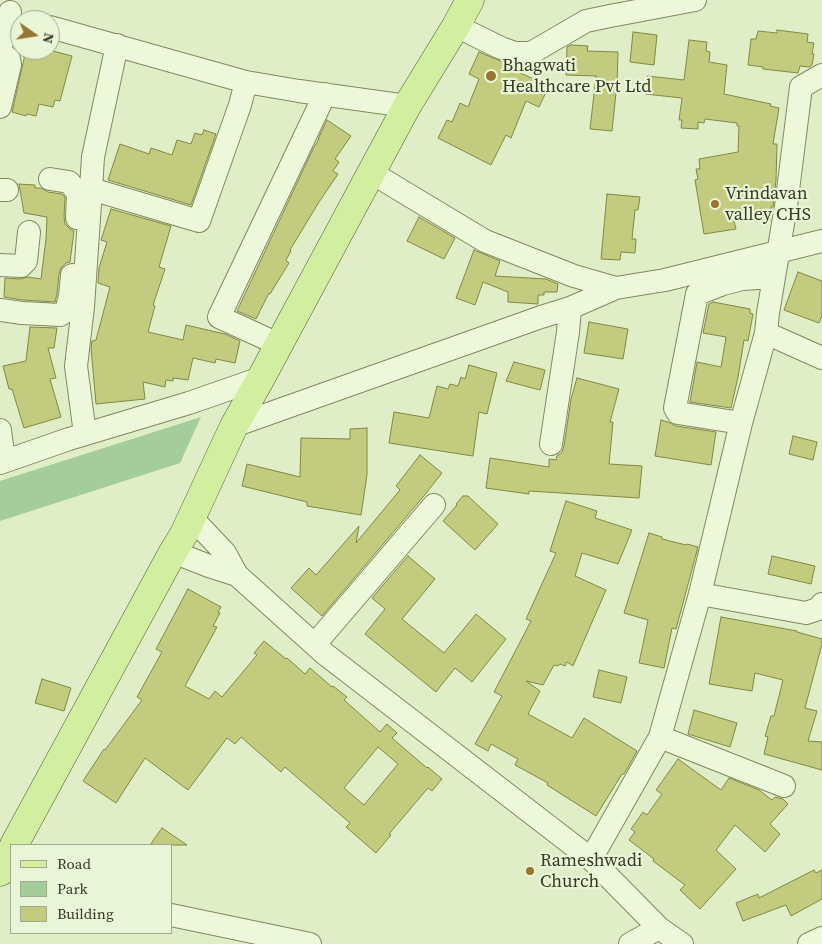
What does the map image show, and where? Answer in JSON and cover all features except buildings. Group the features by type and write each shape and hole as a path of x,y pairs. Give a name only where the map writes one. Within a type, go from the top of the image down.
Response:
{"main road":[{"path":"15,844 184,534 234,426 279,346 407,106 470,0"},
{"path":"0,872 10,853"}],"street":[{"path":"456,26 501,48 515,53 530,53 586,21 696,0"},
{"path":"0,107 10,65 9,59 0,52 10,22"},
{"path":"60,30 246,82 407,106"},
{"path":"84,434 76,366 83,307 93,157 117,45"},
{"path":"591,859 660,738 700,594 737,422 766,333 786,206 801,87 822,75"},
{"path":"91,189 198,221 240,105 246,82"},
{"path":"279,346 219,317 325,94"},
{"path":"372,173 485,240 574,276 616,288"},
{"path":"0,310 60,315 66,311 70,296 78,193 70,182 50,179"},
{"path":"0,265 22,266 26,261 29,232"},
{"path":"696,284 778,252 822,241"},
{"path":"234,426 570,308 616,288 665,280 696,284 723,284 742,279 774,277"},
{"path":"696,284 675,408 678,412 737,422"},
{"path":"551,444 570,308"},
{"path":"766,333 822,358"},
{"path":"737,422 741,372"},
{"path":"0,430 2,462 84,434 189,403 261,378"},
{"path":"315,644 434,504"},
{"path":"192,518 225,553 237,575 326,654 591,859 659,928 682,944"},
{"path":"173,552 237,575"},
{"path":"700,594 806,613 818,609 822,604"},
{"path":"660,738 784,786"},
{"path":"172,915 310,944"},
{"path":"630,944 659,928"},
{"path":"808,944 822,938"}],"green space":[{"path":"201,417 180,463 0,521 0,481"}],"place":[{"name":"Bhagwati Healthcare Pvt Ltd","path":"491,76"},
{"name":"Vrindavan valley CHS","path":"715,204"},
{"name":"Rameshwadi Church","path":"530,871"}]}
